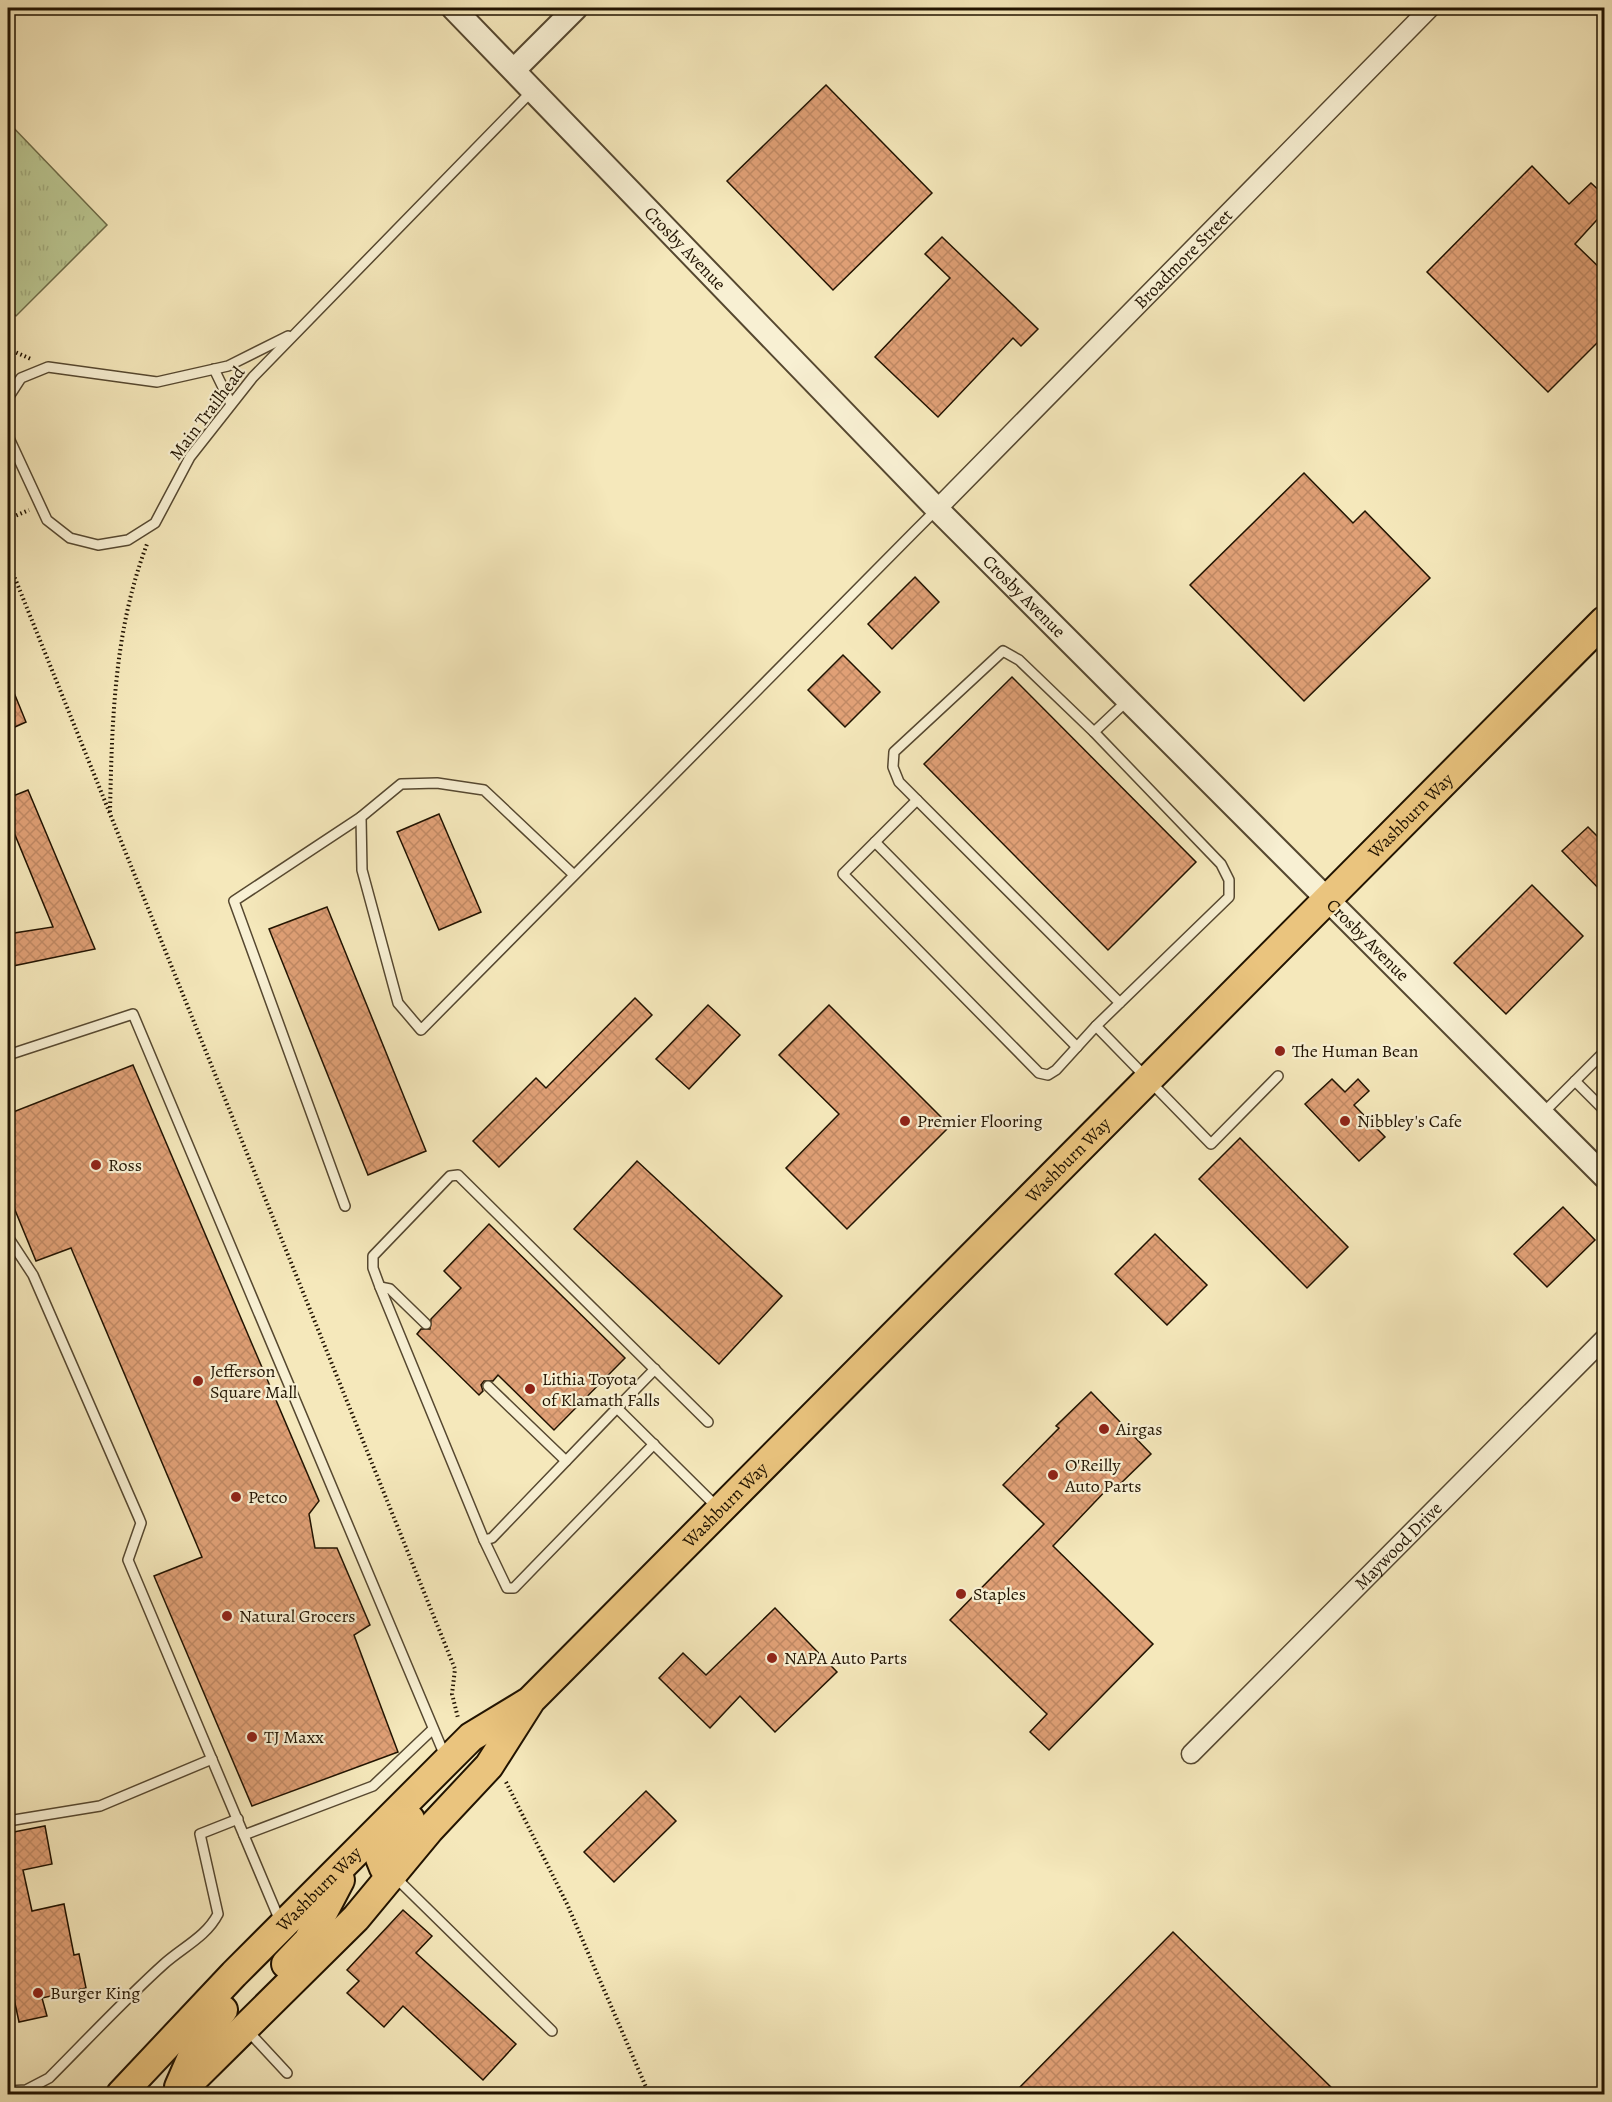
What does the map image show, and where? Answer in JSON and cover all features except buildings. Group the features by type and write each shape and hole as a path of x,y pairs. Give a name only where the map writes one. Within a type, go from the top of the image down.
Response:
{"main road":[{"name":"Washburn Way","path":"177,2094 246,2029 356,1918 429,1830 489,1766 531,1700 1326,898 1605,621"},
{"name":"Washburn Way","path":"121,2094 283,1926 471,1737 531,1700"},
{"path":"393,1874 384,1868 381,1858 447,1761"},
{"path":"246,2029 235,2017 308,1941 351,1857"},
{"path":"177,2094 199,2041 220,2013 283,1950 288,1937 283,1926"}],"street":[{"name":"Crosby Avenue","path":"453,8 937,509 1605,1176"},
{"path":"514,70 576,8"},
{"name":"Broadmore Street","path":"937,509 1430,8"},
{"name":"Maywood Drive","path":"1191,1754 1605,1339"}],"lane":[{"name":"Main Trailhead","path":"8,436 47,520 70,538 98,545 128,540 155,523 190,457 231,404 296,332 533,89"},
{"name":"Main Trailhead","path":"8,398 21,378 48,367 157,382 228,366 296,332"},
{"path":"214,369 231,404"},
{"path":"361,817 362,870 398,1003 421,1030 937,509"},
{"path":"917,800 843,874 1040,1073 1048,1075 1056,1070 1096,1026 1120,1003 1229,897 1229,880 1221,864 1094,732 1019,660 1003,651 894,752 893,767 899,782 917,800 1120,1003"},
{"path":"1094,732 1128,700"},
{"path":"345,1206 234,901 361,817 401,784 437,783 484,790 574,875"},
{"path":"875,842 1077,1047"},
{"path":"8,1054 133,1014 447,1761"},
{"path":"1096,1026 1211,1144 1278,1076"},
{"path":"1542,1114 1605,1052"},
{"path":"1575,1081 1605,1110"},
{"path":"654,1444 514,1588 507,1588 484,1540 380,1287 373,1268 373,1256 450,1176 458,1175 708,1422"},
{"path":"8,1238 33,1275 141,1523 128,1560 283,1926"},
{"path":"380,1287 390,1289 426,1324"},
{"path":"484,1540 492,1538 655,1369"},
{"path":"488,1386 566,1461"},
{"path":"617,1408 719,1510"},
{"path":"244,1835 373,1786 433,1729"},
{"path":"8,1821 100,1806 212,1759"},
{"path":"8,2091 26,2090 49,2078 166,1962 196,1941 213,1923 218,1914 200,1834 238,1819"},
{"path":"393,1874 552,2031"},
{"path":"246,2029 287,2073"}],"path":[{"path":"8,519 40,505"},
{"path":"110,815 113,699 134,580 155,523"},
{"path":"8,561 455,1669 452,1694 456,1717 463,1722 471,1737"},
{"path":"489,1766 497,1779 507,1782 567,1905 649,2094"}],"green space":[{"path":"8,122 107,225 16,316 8,307"}],"place":[{"name":"The Human Bean","path":"1280,1051"},
{"name":"Premier Flooring","path":"905,1121"},
{"name":"Nibbley's Cafe","path":"1345,1121"},
{"name":"Ross","path":"96,1165"},
{"name":"Jefferson Square Mall","path":"198,1381"},
{"name":"Lithia Toyota of Klamath Falls","path":"530,1389"},
{"name":"Airgas","path":"1104,1429"},
{"name":"O'Reilly Auto Parts","path":"1053,1475"},
{"name":"Petco","path":"236,1497"},
{"name":"Staples","path":"961,1594"},
{"name":"Natural Grocers","path":"227,1616"},
{"name":"NAPA Auto Parts","path":"772,1658"},
{"name":"TJ Maxx","path":"252,1737"},
{"name":"Burger King","path":"38,1993"}]}
